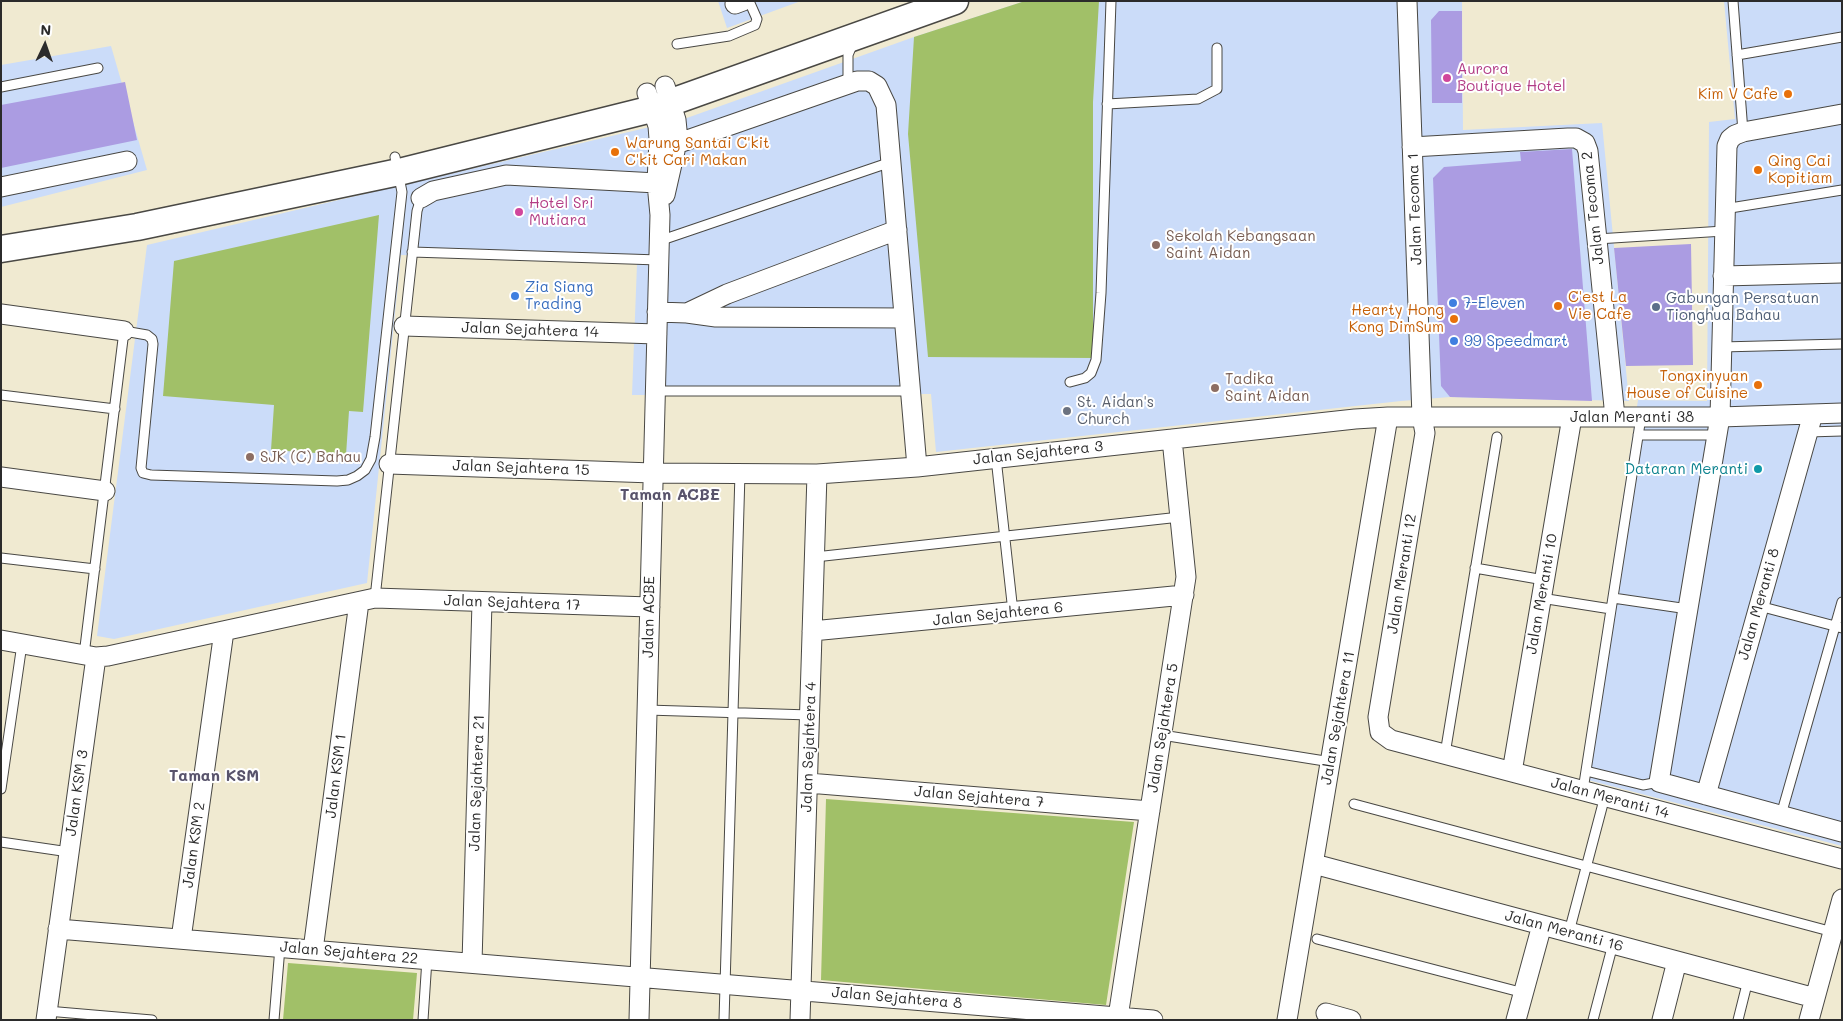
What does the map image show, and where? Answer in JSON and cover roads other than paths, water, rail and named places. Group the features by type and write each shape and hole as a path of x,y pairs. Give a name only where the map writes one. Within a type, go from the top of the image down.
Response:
{"main road":[{"path":"658,98 906,1"},
{"path":"1,249 137,227 397,165 658,98 857,36 955,1"},
{"path":"1,231 126,212 397,165"}],"street":[{"name":"Jalan Tecoma 1","path":"1407,1 1422,417"},
{"path":"676,144 863,80 873,83 880,90 886,105 917,467"},
{"name":"Jalan ACBE","path":"658,98 676,120 676,144 672,168 660,215"},
{"name":"Jalan ACBE","path":"639,1020 660,215 658,98"},
{"path":"1842,114 1737,136 1725,152 1719,426 1659,782 1842,832"},
{"name":"Jalan Tecoma 2","path":"1412,147 1568,138 1585,143 1588,151 1615,417"},
{"path":"1,187 127,161"},
{"path":"422,198 433,191 506,175 658,182"},
{"path":"688,313 727,294 897,230"},
{"path":"1723,276 1842,273"},
{"path":"657,312 688,313 716,318 904,318"},
{"path":"1,314 124,331"},
{"name":"Jalan Sejahtera 14","path":"404,326 657,334"},
{"name":"Jalan Meranti 38","path":"1422,417 1615,417 1639,426 1719,426 1813,414 1842,413"},
{"name":"Jalan Meranti 8","path":"1706,795 1813,414"},
{"name":"Jalan Sejahtera 11","path":"1287,1020 1388,417"},
{"name":"Jalan Sejahtera 3","path":"653,473 817,474 917,467 1355,419 1422,417"},
{"name":"Jalan Meranti 12","path":"1380,732 1378,717 1425,434 1422,417"},
{"name":"Jalan Meranti 10","path":"1512,772 1572,417"},
{"name":"Jalan Sejahtera 5","path":"1118,1017 1184,596 1185,559 1172,439"},
{"name":"Jalan Sejahtera 15","path":"389,464 653,473"},
{"name":"Jalan Sejahtera 4","path":"800,1020 817,474"},
{"path":"1,477 105,491"},
{"name":"Jalan Sejahtera 6","path":"812,632 1184,596"},
{"name":"Jalan Sejahtera 17","path":"1,640 90,656 108,656 367,600 650,607"},
{"name":"Jalan KSM 1","path":"313,950 367,600"},
{"name":"Jalan Sejahtera 21","path":"472,963 482,602"},
{"name":"Jalan KSM 2","path":"181,939 224,631"},
{"name":"Jalan KSM 3","path":"47,1015 69,852 90,656"},
{"name":"Jalan Meranti 14","path":"1380,732 1391,740 1842,859"},
{"name":"Jalan Sejahtera 7","path":"808,783 1150,811"},
{"name":"Jalan Meranti 16","path":"1314,864 1815,998"},
{"path":"1809,1020 1842,899"},
{"path":"1516,1020 1542,925"},
{"name":"Jalan Sejahtera 22","path":"58,930 640,977"},
{"path":"1662,1020 1677,961"},
{"name":"Jalan Sejahtera 8","path":"640,977 802,990 1038,1015 1153,1020"},
{"path":"1326,1014 1350,1020"}],"lane":[{"path":"1070,382 1085,378 1091,374 1096,360 1101,293 1111,1"},
{"path":"1733,1 1737,55 1737,136"},
{"path":"677,44 729,36 755,25 757,19 742,2"},
{"path":"848,84 848,55 857,36"},
{"path":"1737,55 1842,37"},
{"path":"1107,104 1198,99 1204,96 1217,89 1216,48"},
{"path":"1,87 98,68"},
{"path":"659,241 891,162"},
{"path":"90,656 95,569 124,331 147,335 152,339 153,344 141,468 143,474 337,481 348,480 357,476 365,470 371,459 375,437 402,192 397,165"},
{"path":"1724,209 1842,190"},
{"path":"367,600 389,464 417,211 422,198"},
{"path":"1596,239 1724,231"},
{"path":"412,252 659,260"},
{"path":"1721,347 1842,344"},
{"path":"655,391 911,390"},
{"path":"1,395 115,409"},
{"path":"1583,790 1639,426"},
{"path":"1808,432 1842,431"},
{"path":"1445,754 1497,437"},
{"path":"996,458 1014,612"},
{"path":"724,1020 740,474"},
{"path":"815,557 1180,517"},
{"path":"1,558 95,569"},
{"path":"1475,568 1611,609"},
{"path":"1613,598 1688,609"},
{"path":"1781,815 1838,628 1842,602"},
{"path":"1759,606 1838,628"},
{"path":"1,789 22,644"},
{"path":"647,710 810,715"},
{"path":"1162,735 1331,762"},
{"path":"1586,771 1643,785 1659,782"},
{"path":"1569,932 1605,796"},
{"path":"1354,804 1833,932"},
{"path":"1,842 69,852"},
{"path":"1317,939 1524,993"},
{"path":"1593,1020 1613,944"},
{"path":"274,1020 280,947"},
{"path":"422,1020 427,960"},
{"path":"1738,1020 1748,980"},
{"path":"47,1015 152,1020"}],"place":[{"name":"Aurora Boutique Hotel","path":"1447,78"},
{"name":"Kim V Cafe","path":"1788,94"},
{"name":"Warung Santai C'kit C'kit Cari Makan","path":"615,152"},
{"name":"Qing Cai Kopitiam","path":"1758,170"},
{"name":"Hotel Sri Mutiara","path":"519,212"},
{"name":"Sekolah Kebangsaan Saint Aidan","path":"1156,245"},
{"name":"Zia Siang Trading","path":"515,296"},
{"name":"7-Eleven","path":"1453,303"},
{"name":"C'est La Vie Cafe","path":"1558,306"},
{"name":"Gabungan Persatuan Tionghua Bahau","path":"1656,307"},
{"name":"Hearty Hong Kong DimSum","path":"1454,319"},
{"name":"99 Speedmart","path":"1454,341"},
{"name":"Tongxinyuan House of Cuisine","path":"1758,385"},
{"name":"Tadika Saint Aidan","path":"1215,388"},
{"name":"St. Aidan's Church","path":"1067,411"},
{"name":"SJK (C) Bahau","path":"250,457"},
{"name":"Dataran Meranti","path":"1758,469"}],"district":[{"name":"Taman ACBE","path":"670,495"},
{"name":"Taman KSM","path":"214,776"}]}
